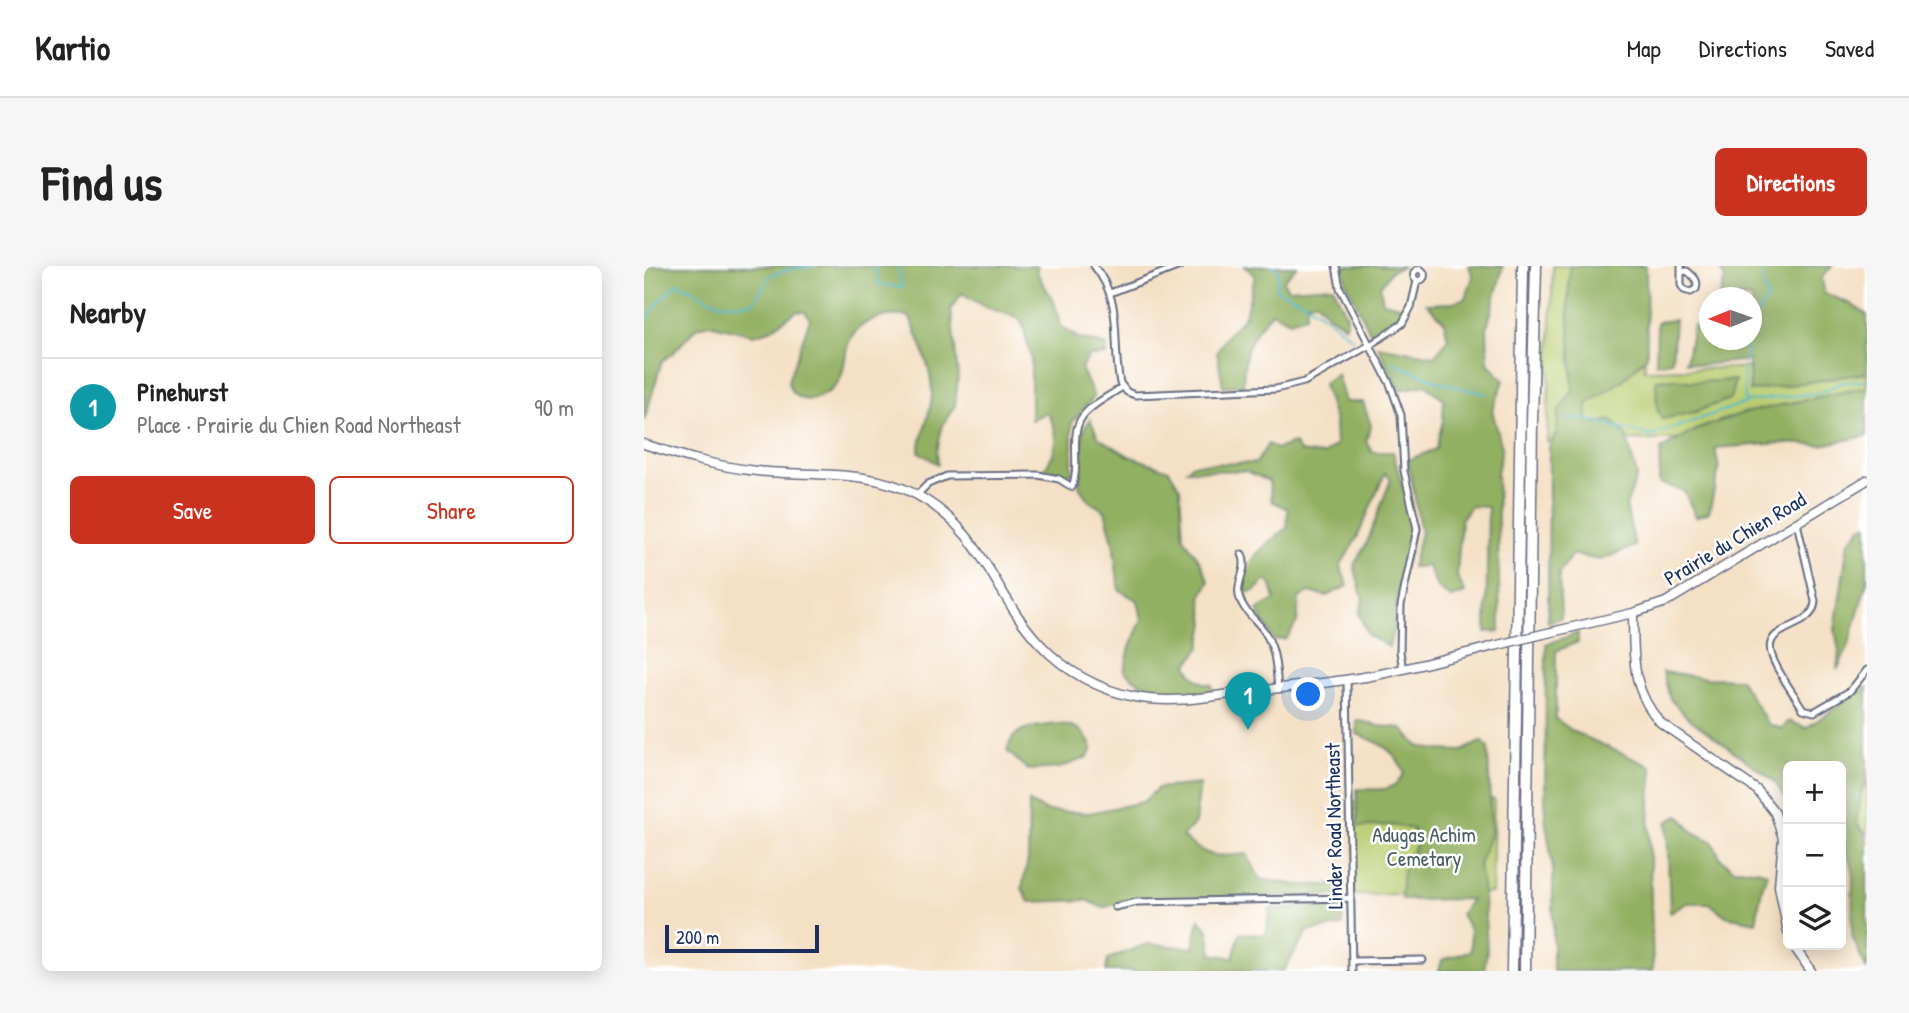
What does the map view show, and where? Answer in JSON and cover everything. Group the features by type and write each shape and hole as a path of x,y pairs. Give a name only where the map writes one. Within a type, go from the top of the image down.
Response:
{"highway":[{"path":"1512,971 1523,266"},
{"path":"1525,971 1536,266"}],"street":[{"path":"1094,266 1110,293 1116,316 1119,378 1122,387 1135,395 1286,388 1313,378 1402,324 1411,307 1417,281"},
{"path":"1110,293 1180,266"},
{"path":"1336,266 1340,288 1399,405 1404,471 1417,528 1401,604 1400,652 1403,669"},
{"path":"917,495 928,484 947,476 1038,475 1059,479 1072,487 1077,475 1079,423 1086,413 1122,387"},
{"name":"Prairie du Chien Road","path":"644,444 691,459 741,469 838,474 872,479 917,495 949,518 968,537 1019,618 1040,645 1061,663 1088,680 1122,694 1169,700 1347,680 1633,613 1680,595 1867,480"},
{"path":"1797,523 1815,608 1806,620 1778,633 1772,642 1771,652 1803,709 1809,712 1814,712 1850,691 1867,670"},
{"path":"1242,554 1245,563 1238,584 1239,597 1270,642 1278,689"},
{"path":"1633,613 1636,678 1640,693 1651,713 1661,723 1757,790 1775,813 1783,838 1779,886 1783,906"},
{"name":"Linder Road Northeast","path":"1347,680 1352,971"},
{"path":"1115,907 1137,902 1351,898"},
{"path":"1796,950 1811,971"},
{"path":"1352,961 1423,960"}],"green space":[{"path":"644,266 1037,266 1037,273 1054,302 1061,326 1078,338 1107,346 1106,355 1089,356 1081,368 1094,397 1072,422 1072,474 1064,475 1044,469 1053,455 1056,434 1047,412 1031,420 1031,358 1023,325 1017,317 985,307 962,293 951,309 958,376 955,405 942,427 937,451 938,464 919,452 930,407 932,385 909,316 880,317 867,322 855,332 847,348 838,382 831,390 814,399 795,395 788,381 810,319 805,312 797,311 770,330 754,335 709,324 697,327 662,361 644,421"},
{"path":"1245,266 1297,266 1283,281 1288,289 1333,286 1347,316 1346,326 1329,316 1317,302 1307,302 1306,316 1290,321 1272,312 1257,329 1249,345 1243,386 1223,386 1217,352 1228,334 1245,316 1255,276"},
{"path":"1344,266 1404,266 1391,271 1380,287 1383,302 1404,307 1398,318 1371,334 1346,282"},
{"path":"1469,266 1503,266 1487,328 1488,363 1504,381 1492,410 1502,448 1497,473 1500,631 1486,632 1488,507 1471,506 1461,520 1457,576 1465,593 1451,598 1437,587 1428,566 1412,567 1421,533 1408,460 1436,449 1443,420 1444,399 1425,385 1400,390 1378,346 1434,356 1448,340 1444,321 1427,304 1450,303 1466,298 1473,277"},
{"path":"1553,266 1642,266 1645,370 1867,365 1867,436 1547,442"},
{"path":"1570,266 1646,266 1647,356 1624,379 1587,404 1587,425 1612,420 1626,435 1637,476 1626,506 1635,546 1600,560 1572,554 1559,574 1561,618 1548,622 1549,447 1557,432 1558,411 1573,391 1568,304"},
{"path":"1718,266 1832,266 1822,277 1824,293 1851,304 1867,315 1867,373 1750,391 1749,360 1700,365 1686,362 1693,327 1699,324 1699,350 1762,350 1762,287 1723,287 1725,279"},
{"path":"1675,320 1672,361 1656,364 1657,322"},
{"path":"1337,374 1345,402 1363,402 1371,426 1366,441 1372,452 1393,452 1413,527 1410,550 1399,583 1389,647 1368,635 1359,614 1363,600 1354,565 1366,545 1391,479 1385,473 1357,538 1340,566 1348,586 1326,596 1309,592 1299,598 1297,622 1286,639 1274,640 1257,610 1275,600 1271,585 1266,580 1254,591 1243,593 1247,571 1256,555 1287,528 1288,509 1272,501 1269,481 1246,471 1187,470 1193,464 1256,463 1268,444 1276,449 1294,443 1300,452 1323,455 1336,445 1335,421 1323,384"},
{"path":"1656,380 1694,382 1735,380 1730,399 1695,412 1662,419 1657,408"},
{"path":"1867,387 1867,436 1821,445 1782,443 1715,448 1719,469 1709,512 1696,517 1684,491 1659,483 1661,449 1698,429 1743,413"},
{"path":"1090,419 1098,437 1129,456 1169,470 1180,488 1183,537 1200,561 1209,582 1201,597 1205,623 1200,648 1187,665 1196,679 1212,685 1212,693 1161,694 1124,671 1130,647 1142,619 1138,601 1119,590 1113,542 1105,511 1089,501 1079,487 1083,431"},
{"path":"1867,524 1867,581 1848,648 1837,670 1839,651 1835,630 1848,543 1861,527"},
{"path":"1578,633 1578,642 1556,651 1556,719 1574,732 1652,767 1649,825 1653,971 1553,971 1553,869 1545,817 1546,644"},
{"path":"1663,672 1740,679 1768,724 1782,729 1789,721 1806,728 1867,687 1867,780 1862,789 1856,823 1867,836 1867,971 1852,936 1853,869 1846,851 1846,761 1783,761 1783,794 1774,781 1687,717 1670,699"},
{"path":"1357,720 1401,728 1418,746 1435,750 1462,751 1482,741 1488,748 1491,832 1479,865 1487,950 1484,971 1439,971 1442,960 1471,951 1470,930 1461,914 1471,899 1402,900 1404,870 1417,844 1413,829 1392,825 1358,827 1357,789 1385,789 1400,780 1404,773 1396,758 1386,748 1357,734"},
{"path":"1056,724 1074,727 1086,736 1092,748 1088,757 1059,768 1028,770 1007,751 1010,742 1019,732 1032,727"},
{"path":"1867,780 1867,836 1856,823 1862,789"},
{"path":"1200,784 1195,823 1182,837 1212,854 1247,854 1260,879 1298,885 1339,885 1342,895 1126,900 1103,908 1087,900 1029,902 1022,888 1028,860 1029,802 1046,811 1089,813 1143,802 1158,788"},
{"name":"Adugas Achim Cemetary","path":"1494,799 1492,893 1355,895 1354,802"},
{"path":"1679,815 1693,832 1712,841 1721,859 1733,869 1767,873 1756,922 1726,916 1709,903 1687,903 1670,913 1667,822"},
{"path":"1343,905 1342,926 1308,931 1283,971 1106,971 1108,959 1147,944 1193,948 1199,919 1208,930 1212,954 1233,958 1240,933 1266,935 1270,909"}],"waterway":[{"path":"644,326 653,309 677,283 721,304 753,303 771,275 795,268 817,266"},
{"path":"874,266 879,285 902,287 898,266"},
{"path":"1273,266 1279,271 1276,290 1308,305 1354,340"},
{"path":"1762,307 1768,298 1762,278 1765,266"},
{"path":"1745,404 1746,350"},
{"path":"1393,363 1442,383 1487,394"},
{"path":"1566,419 1587,419 1650,436 1751,401 1819,393 1843,382 1867,381"}],"place":[{"name":"Pinehurst","path":"1248,730"}]}
